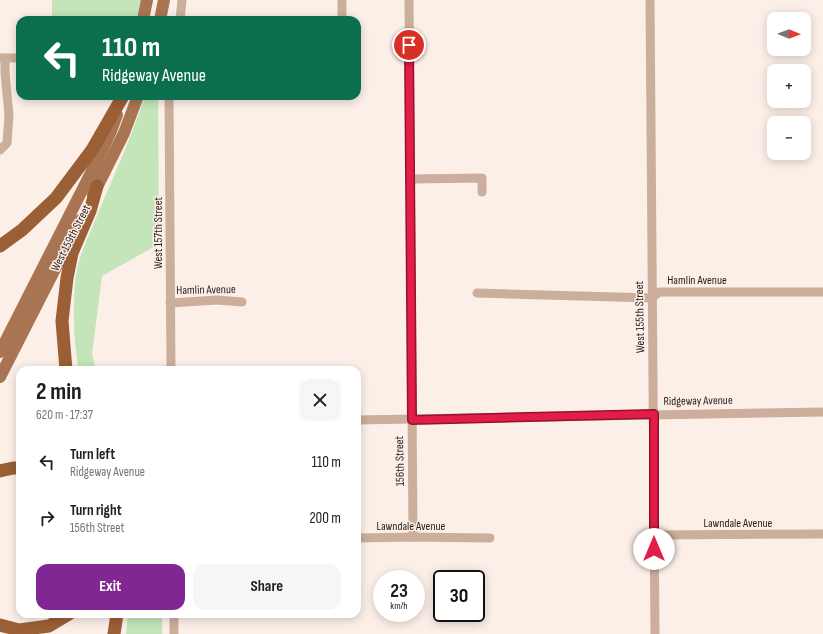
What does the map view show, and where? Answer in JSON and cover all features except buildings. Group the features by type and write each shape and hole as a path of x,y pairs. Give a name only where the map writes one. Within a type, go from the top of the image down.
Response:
{"highway":[{"path":"0,246 22,230 56,198 92,150 121,100"},
{"path":"66,366 62,321 67,278 72,253 90,211 97,186"},
{"path":"0,471 16,468"},
{"path":"0,625 19,630 49,626 62,618"},
{"path":"114,634 116,618"}],"main road":[{"path":"144,16 147,0"},
{"path":"161,16 164,0"},
{"name":"West 159th Street","path":"0,352 98,159 111,131 122,100"},
{"name":"West 159th Street","path":"0,377 124,134 137,100"}],"street":[{"path":"180,16 182,0"},
{"path":"342,0 342,16"},
{"name":"156th Street","path":"409,0 413,537"},
{"name":"West 155th Street","path":"650,0 655,634"},
{"path":"0,150 7,143 9,115 2,58 16,58"},
{"name":"West 157th Street","path":"169,100 171,366"},
{"path":"411,179 482,178 482,192"},
{"name":"Hamlin Avenue","path":"477,292 652,298 659,292 823,292"},
{"name":"Hamlin Avenue","path":"170,303 217,300 242,302"},
{"name":"Ridgeway Avenue","path":"361,420 823,412"},
{"name":"Lawndale Avenue","path":"654,535 823,534"},
{"name":"Lawndale Avenue","path":"361,538 490,538"},
{"path":"174,618 174,634"}],"green space":[{"path":"52,0 144,0 141,16 52,16"},
{"path":"144,100 158,100 159,244 102,276 92,354 95,366 78,366 74,330 74,298 77,269 83,248"},
{"path":"128,618 162,618 162,634 126,634"}],"route":[{"path":"409,45 412,420 654,414 654,549"}]}
